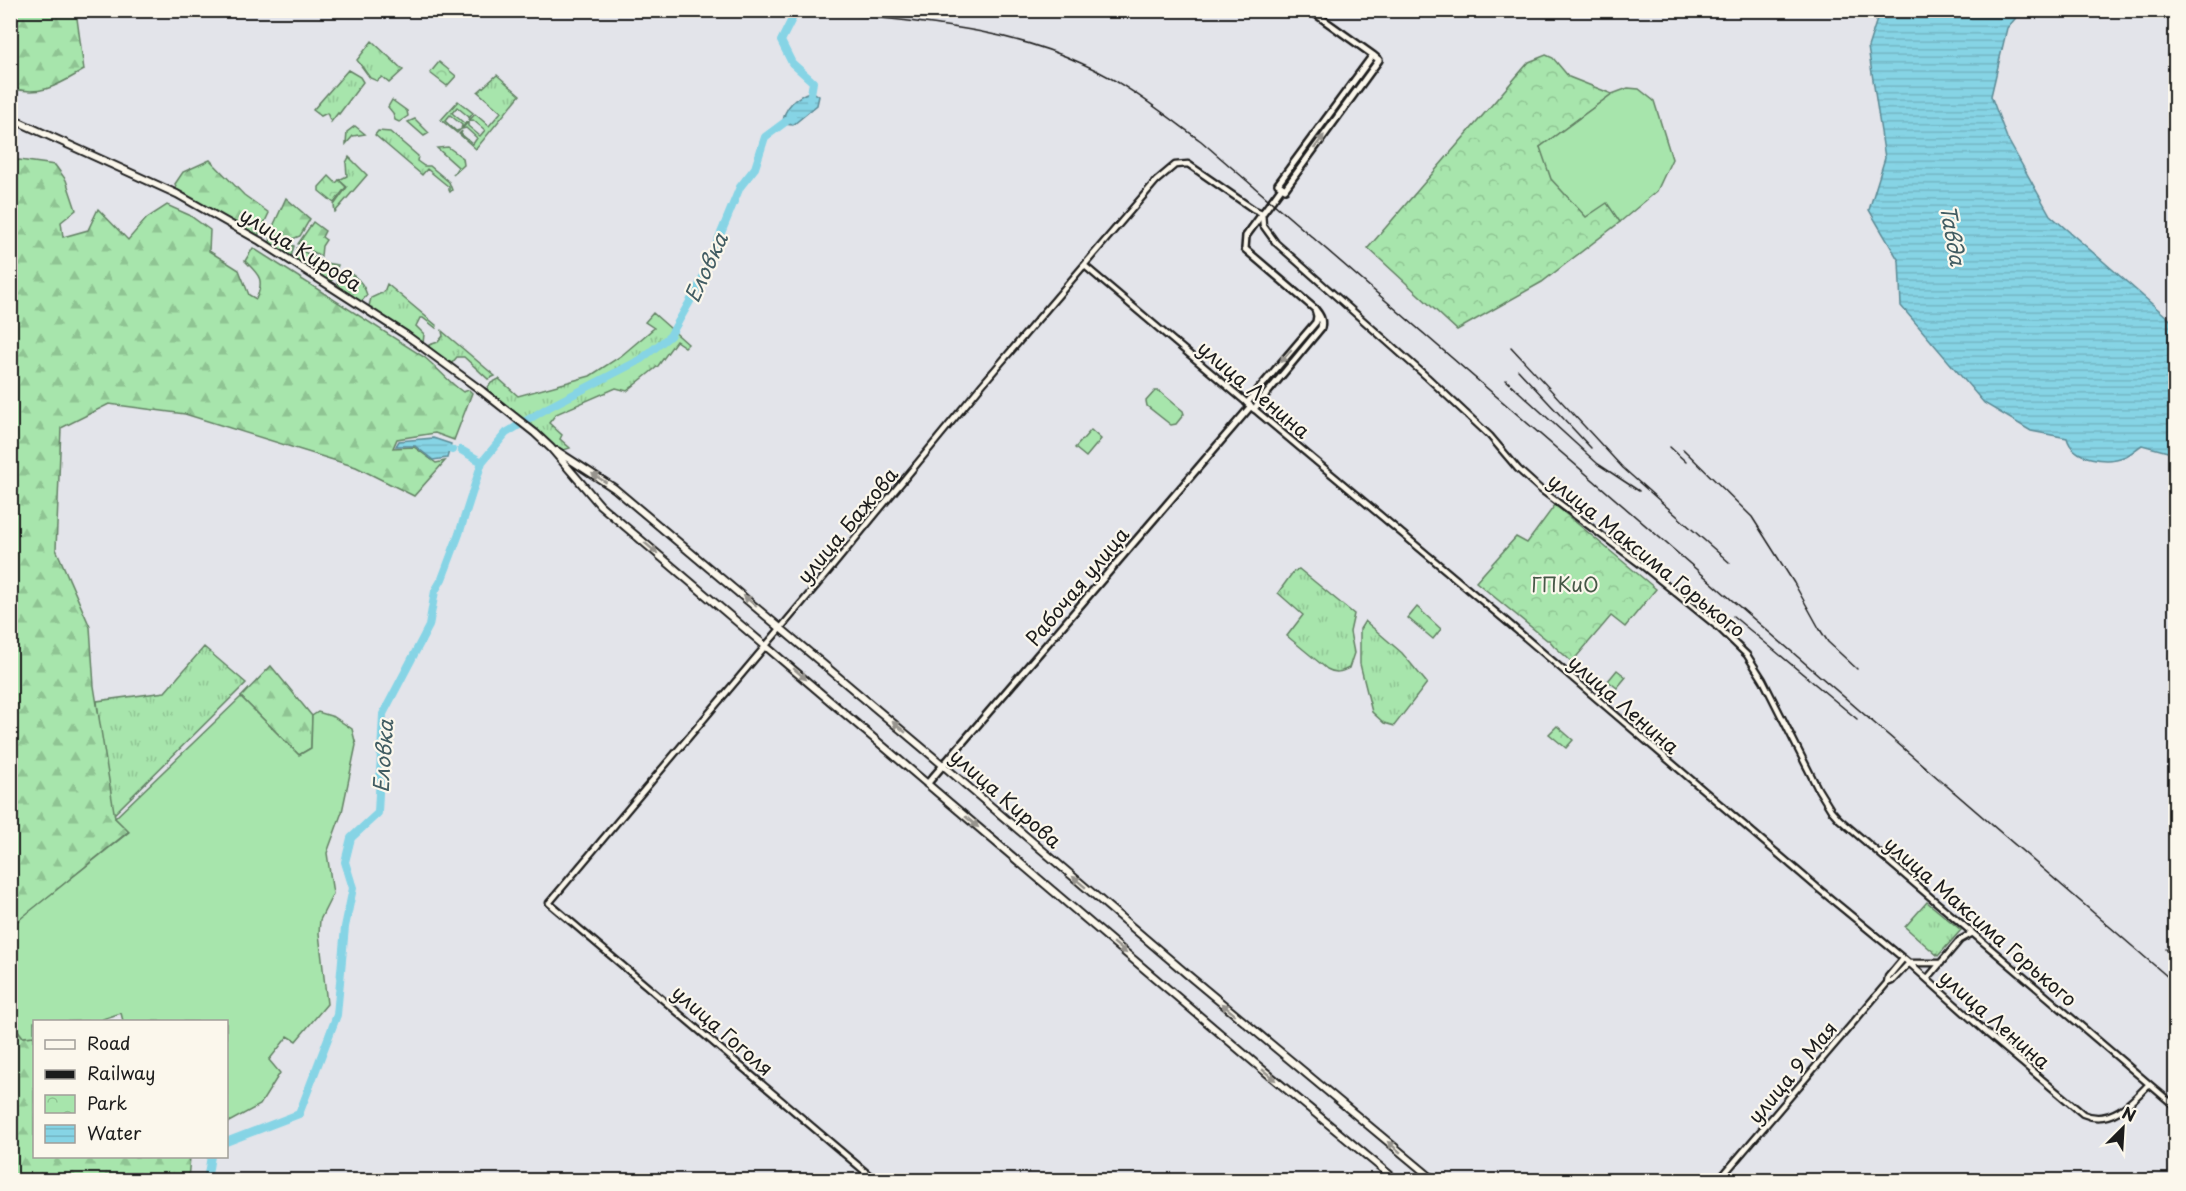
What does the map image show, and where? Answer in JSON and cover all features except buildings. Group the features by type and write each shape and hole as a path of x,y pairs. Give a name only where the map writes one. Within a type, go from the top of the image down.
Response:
{"main road":[{"path":"1281,187 1379,60 1310,10"},
{"path":"1316,309 1247,253 1244,245 1246,236 1373,55"},
{"name":"улица Кирова","path":"10,118 177,194 260,241 406,335 511,413 551,448 600,505 1396,1180"},
{"name":"Рабочая улица","path":"927,784 1251,406 1322,328 1322,320 1316,309"},
{"name":"Рабочая улица","path":"1251,406 1316,322 1316,309"},
{"name":"улица Кирова","path":"551,448 614,488 1196,982 1434,1180"}],"street":[{"name":"улица Бажова","path":"549,903 981,386 1170,167 1188,164 1262,213"},
{"name":"улица Максима Горького","path":"1262,213 1263,225 1276,243 1461,408 1540,489 1653,574 1719,628 1747,655 1763,680 1831,810 1971,934 2175,1107"},
{"name":"улица Ленина","path":"1085,266 1501,616 2083,1114 2093,1119 2114,1114 2127,1106 2149,1083"},
{"name":"улица Гоголя","path":"549,903 875,1180"},
{"path":"1927,979 1960,940 1971,934"},
{"name":"улица 9 Мая","path":"1887,983 1888,977 1903,959"},
{"path":"1909,963 1941,963"},
{"name":"улица 9 Мая","path":"1719,1180 1887,983 1892,981 1909,963"}],"green space":[{"path":"10,11 76,11 84,70 49,88 31,91 11,88"},
{"path":"372,41 403,70 389,83 382,77 377,81 370,78 357,60"},
{"path":"1546,55 1553,58 1569,77 1612,94 1540,147 1573,201 1586,216 1607,202 1620,222 1542,282 1457,330 1368,248 1529,62"},
{"path":"439,62 456,76 447,86 430,73"},
{"path":"348,70 360,77 363,82 331,122 327,113 321,116 313,110"},
{"path":"497,75 520,95 476,149 459,134 462,131 461,134 473,144 477,138 466,128 462,129 468,122 468,126 480,136 485,130 473,120 469,121 475,114 489,126 501,112 478,92"},
{"path":"1628,88 1639,89 1654,101 1672,159 1657,191 1620,222 1607,203 1586,217 1551,179 1540,147 1612,94"},
{"path":"392,100 407,111 408,116 399,122 395,120 388,107"},
{"path":"458,101 473,113 468,120 469,117 457,107 452,113 464,123 467,122 461,129 462,125 450,115 445,121 456,131 460,130 457,133 441,120"},
{"path":"415,119 429,133 424,136 408,122"},
{"path":"355,126 365,134 353,136 346,144 347,132"},
{"path":"378,131 390,132 418,156 417,161 424,166 430,166 449,182 452,190 450,192 449,187 427,169 422,175 375,135"},
{"path":"448,147 463,158 464,165 453,175 458,167 437,148"},
{"path":"349,157 367,175 335,212 334,205 347,187 339,180 347,176 346,163"},
{"path":"19,160 55,165 66,180 76,210 61,222 63,237 88,230 98,209 128,240 147,218 167,205 189,215 210,230 209,251 239,270 249,295 256,299 260,287 257,274 245,261 253,248 424,357 463,392 469,390 472,393 454,440 435,433 397,439 393,448 414,447 436,463 445,461 414,496 356,467 185,414 109,404 61,428 56,549 90,627 94,686 115,818 129,831 11,927 10,163"},
{"path":"210,160 244,195 269,213 258,236 177,191 175,184 183,172"},
{"path":"329,176 336,183 339,180 346,187 334,203 319,191 319,187"},
{"path":"286,198 310,219 300,236 290,240 270,233"},
{"path":"313,222 325,231 322,237 326,240 322,246 321,256 298,244"},
{"path":"271,237 294,246 291,257 272,246"},
{"path":"297,248 325,263 338,265 332,280 328,281 294,259"},
{"path":"344,271 355,277 363,286 367,295 361,302 346,295 338,286 337,283"},
{"path":"387,284 437,326 436,328 420,318 416,326 424,334 423,344 371,310 369,306 371,298 384,292"},
{"path":"653,313 688,344 685,347 676,341 658,366 627,391 616,388 556,414 549,423 562,435 560,439 570,448 561,451 486,390 491,383 499,379 518,396 590,376 621,356 654,328 645,322"},
{"path":"442,331 495,376 488,379 464,357 457,357 451,364 430,350 429,345 438,342 443,336"},
{"path":"1155,391 1159,391 1183,411 1184,414 1176,424 1171,425 1147,406 1146,401"},
{"path":"1091,430 1101,439 1086,457 1075,448"},
{"name":"ГПКиО","path":"1555,505 1656,589 1625,627 1611,616 1572,662 1549,640 1476,582 1516,537 1527,543"},
{"path":"1299,569 1354,614 1350,632 1354,653 1349,668 1343,671 1333,672 1327,669 1287,636 1303,615 1278,593 1293,572"},
{"path":"1417,607 1441,629 1433,639 1408,618"},
{"path":"1365,621 1402,653 1427,683 1394,726 1384,723 1372,712 1360,664 1360,629"},
{"path":"204,647 246,683 109,819 97,701 165,692"},
{"path":"271,666 312,716 311,748 299,755 241,697"},
{"path":"1617,670 1626,677 1617,688 1608,681"},
{"path":"241,697 299,755 311,748 312,716 318,712 334,717 352,729 356,745 342,812 327,853 333,894 320,920 319,933 327,1004 296,1041 288,1036 269,1060 280,1073 260,1105 228,1122 228,1020 123,1020 121,1013 102,1020 33,1020 33,1036 23,1037 11,1021 10,927 129,832 115,818"},
{"path":"1557,726 1573,740 1566,748 1549,734"},
{"path":"1927,902 1961,930 1938,956 1905,927"},
{"path":"10,1021 23,1037 33,1036 33,1158 190,1158 188,1180 11,1180"}],"water":[{"name":"Тавда","path":"1880,10 2022,11 2007,28 1991,96 2007,138 2050,215 2175,324 2175,454 2142,445 2128,455 2101,460 2076,451 2067,438 2031,431 1984,403 1901,306 1899,261 1869,210 1885,158 1868,47"},
{"path":"812,91 819,96 817,105 793,125 783,124 788,107 801,96"},
{"path":"433,438 451,444 447,458 433,460 415,446 396,446 399,441"}],"waterway":[{"name":"Еловка","path":"795,13 781,41 792,63 813,82 810,100"},
{"name":"Еловка","path":"228,1141 299,1114 337,1015 345,927 353,888 345,862 351,838 378,813 383,714 429,626 435,591 459,534 482,462 506,433 549,407 640,360 670,336 700,284 740,187 755,168 765,137 792,117"},
{"name":"Еловка","path":"461,450 482,462"},
{"name":"Еловка","path":"207,1180 211,1158"}],"railway":[{"path":"812,10 950,26 1018,40 1083,64 1159,110 1201,141 2176,984"},
{"path":"1511,347 1623,468 1730,563"},
{"path":"1518,370 1591,448"},
{"path":"1506,380 1598,464 1639,491"},
{"path":"1670,447 1686,462"},
{"path":"1683,449 1752,517 1828,642 1857,669"},
{"path":"1733,616 1857,719"},
{"path":"2166,949 2176,960"}]}
